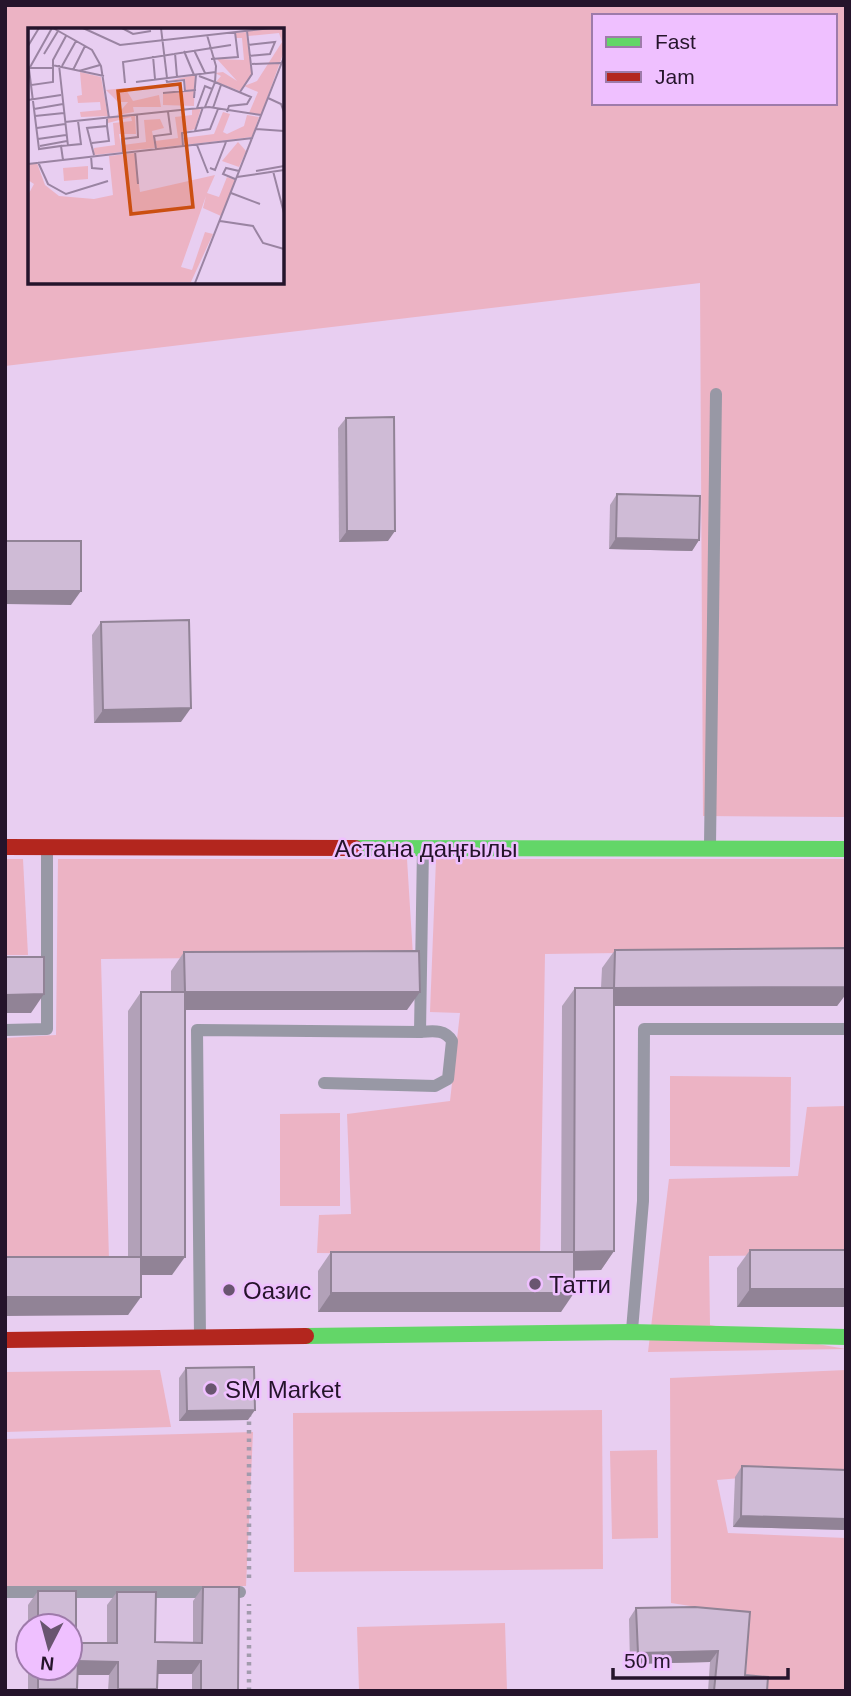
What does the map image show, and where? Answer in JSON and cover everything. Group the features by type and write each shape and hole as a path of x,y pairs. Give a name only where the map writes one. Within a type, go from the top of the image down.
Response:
{"street":[{"name":"Астана даңғылы","path":"5,847 846,849"},
{"path":"5,1339 631,1332 846,1337"}],"lane":[{"path":"710,849 716,394"},
{"path":"5,1030 47,1029 47,847"},
{"path":"420,1032 423,848"},
{"path":"631,1332 643,1201 644,1029 846,1029"},
{"path":"201,1337 197,1030 437,1031 448,1034 452,1041 449,1079 435,1086 324,1083"},
{"path":"5,1592 246,1590"}],"path":[{"path":"249,1404 246,1590 249,1691"}],"shaded area":[{"path":"5,5 846,5 846,817 703,816 700,283 5,366"},
{"path":"5,859 23,859 28,955 5,955"},
{"path":"58,859 407,859 413,956 101,959 109,1260 5,1261 5,1038 56,1035"},
{"path":"436,859 846,859 846,950 545,954 540,1255 317,1253 319,1215 351,1214 347,1114 450,1101 460,1013 430,1012"},
{"path":"670,1076 791,1077 790,1167 670,1166"},
{"path":"846,1106 846,1255 709,1256 710,1325 846,1349 648,1352 669,1179 798,1176 807,1107"},
{"path":"340,1113 340,1206 280,1206 280,1114"},
{"path":"160,1370 171,1427 5,1432 5,1372"},
{"path":"846,1370 846,1469 717,1480 728,1533 846,1538 846,1691 765,1691 768,1677 746,1674 749,1615 671,1603 670,1378"},
{"path":"602,1410 603,1569 294,1572 293,1413"},
{"path":"253,1432 246,1586 5,1586 5,1439"},
{"path":"657,1450 658,1538 612,1539 610,1451"},
{"path":"505,1623 507,1691 359,1691 357,1627"}],"building":[{"path":"394,417 395,531 347,531 346,418"},
{"path":"617,494 700,496 699,540 616,538"},
{"path":"5,541 81,541 81,591 5,591"},
{"path":"189,620 191,708 103,710 101,622"},
{"path":"846,948 846,987 614,988 615,950"},
{"path":"419,951 420,992 185,992 184,952"},
{"path":"5,957 44,957 44,994 5,995"},
{"path":"575,988 614,988 614,1251 574,1252"},
{"path":"141,992 185,992 185,1257 141,1257"},
{"path":"750,1250 846,1250 846,1289 750,1289"},
{"path":"331,1252 574,1252 574,1293 331,1293"},
{"path":"5,1257 141,1257 141,1297 5,1297"},
{"path":"254,1367 255,1410 187,1411 186,1368"},
{"path":"742,1466 846,1470 846,1519 741,1516"},
{"path":"203,1587 239,1587 238,1691 201,1691 201,1661 158,1661 157,1689 118,1689 118,1662 84,1661 84,1643 117,1643 117,1592 156,1592 155,1642 202,1643"},
{"path":"38,1591 76,1591 76,1612 38,1612"},
{"path":"695,1607 750,1612 745,1675 768,1677 767,1691 714,1691 718,1651 638,1653 636,1608"},
{"path":"38,1682 77,1682 77,1689 38,1689"}],"traffic: fast":[{"path":"355,848 846,849"},
{"path":"306,1336 631,1332 846,1337"}],"traffic: jam":[{"path":"5,847 355,848"},
{"path":"5,1340 306,1336"}],"place":[{"name":"Татти","path":"535,1284"},
{"name":"Оазис","path":"229,1290"},
{"name":"SM Market","path":"211,1389"}]}
